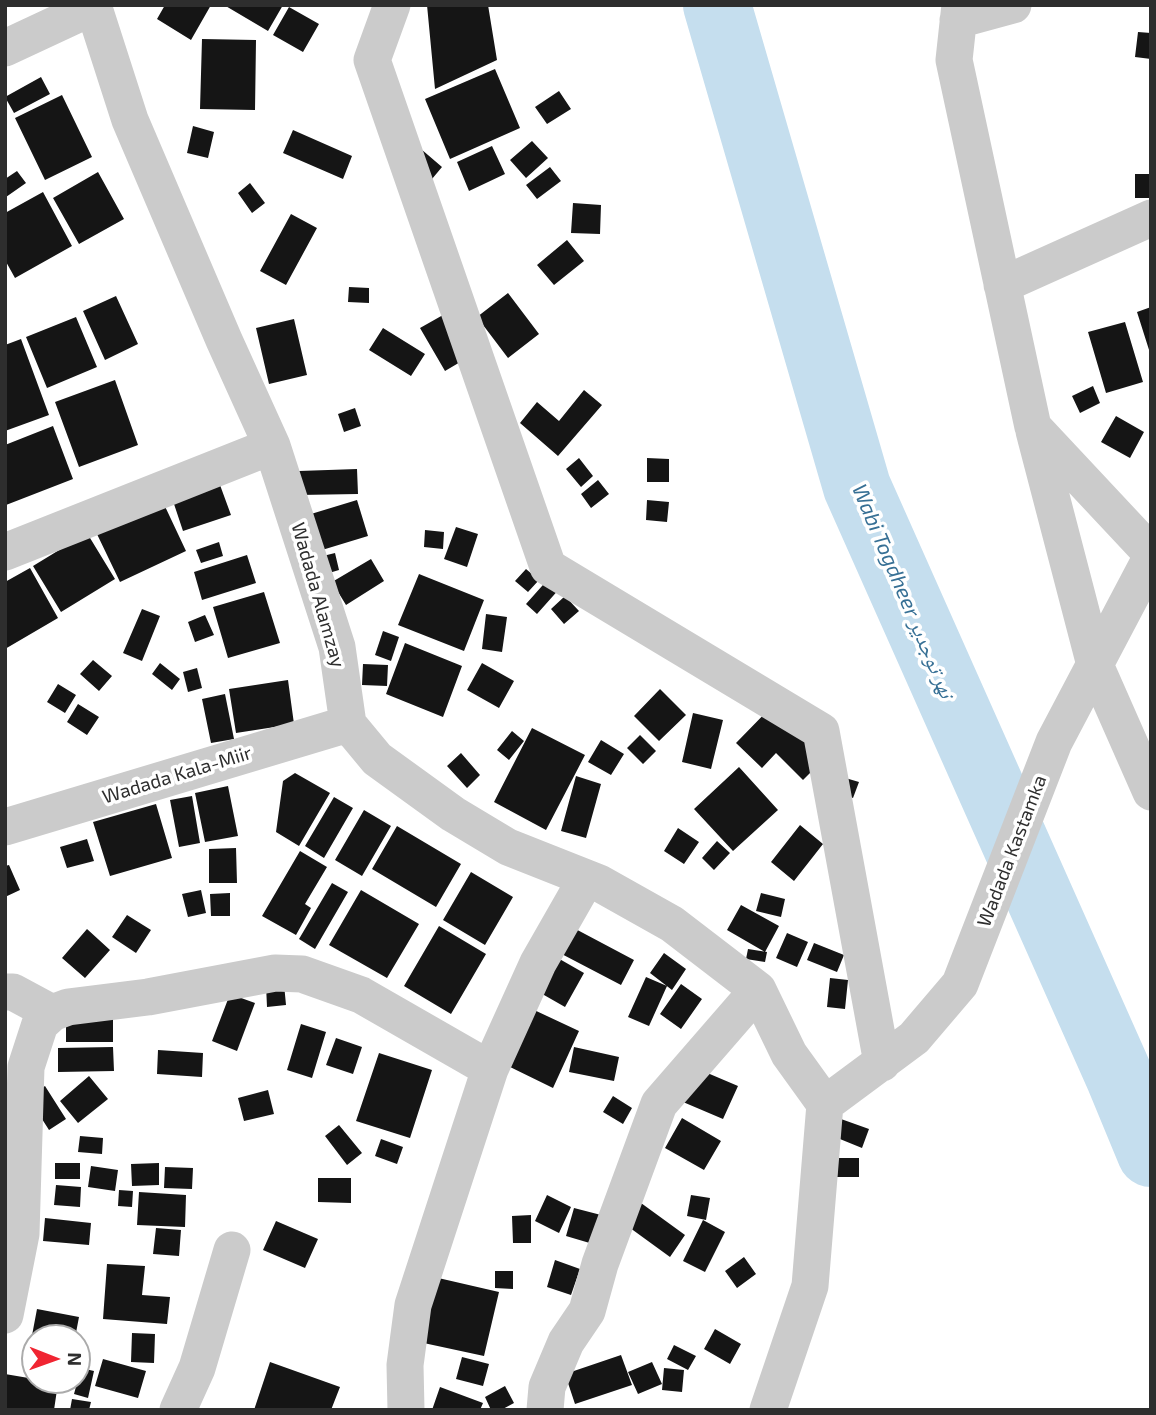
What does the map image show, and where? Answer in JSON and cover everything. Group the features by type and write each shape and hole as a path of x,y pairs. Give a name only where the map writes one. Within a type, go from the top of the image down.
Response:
{"street":[{"path":"392,5 372,60 548,567 821,731 882,1063"},
{"path":"1013,5 959,12 954,60 1033,427 1095,665 1151,792"},
{"path":"5,48 93,6"},
{"name":"Wadada Alamzay","path":"93,6 130,120 272,446 337,647 348,724"},
{"path":"1002,285 1151,218"},
{"path":"1033,427 1151,556"},
{"path":"5,551 272,446"},
{"name":"Wadada Kastamka","path":"825,1104 914,1038 960,984 1054,742 1151,556"},
{"path":"348,724 377,759 453,814 508,847 586,879 672,924 758,990 789,1054 825,1104 810,1286 768,1410"},
{"name":"Wadada Kala-Miir","path":"5,827 348,724"},
{"path":"406,1410 405,1365 413,1305 490,1069 538,962 586,879"},
{"path":"5,1315 21,1234 26,1067 40,1024 52,1013 68,1007 275,973 302,974 361,995 490,1069"},
{"path":"545,1410 547,1387 566,1342 587,1311 600,1264 659,1104 758,990"},
{"path":"5,992 13,992 52,1013"},
{"path":"178,1410 197,1368 232,1250"}],"building":[{"path":"165,5 211,5 191,40 157,19"},
{"path":"224,5 283,5 268,31"},
{"path":"427,5 488,5 497,60 435,89"},
{"path":"289,7 319,24 303,52 273,35"},
{"path":"1138,32 1151,33 1151,59 1135,57"},
{"path":"202,39 256,40 255,110 200,109"},
{"path":"495,69 520,128 450,159 425,99"},
{"path":"41,77 50,94 14,113 5,97"},
{"path":"559,91 571,109 547,124 535,107"},
{"path":"62,95 92,157 45,180 15,118"},
{"path":"193,126 214,132 208,158 187,153"},
{"path":"293,130 352,156 343,179 283,153"},
{"path":"532,141 548,158 526,178 510,160"},
{"path":"414,143 442,167 427,185"},
{"path":"492,146 505,174 469,191 457,162"},
{"path":"550,167 561,181 537,199 526,185"},
{"path":"17,171 26,183 6,197 5,179"},
{"path":"98,172 124,219 79,244 53,198"},
{"path":"1135,174 1151,174 1151,198 1135,198"},
{"path":"250,183 265,203 252,213 238,193"},
{"path":"43,192 72,246 15,278 5,260 5,213"},
{"path":"573,203 601,205 600,234 571,233"},
{"path":"291,214 317,228 286,285 260,271"},
{"path":"567,240 584,261 554,285 537,265"},
{"path":"349,287 369,288 369,303 348,302"},
{"path":"508,293 539,334 508,358 477,317"},
{"path":"116,296 138,344 105,360 83,311"},
{"path":"1151,307 1151,353 1150,353 1137,312"},
{"path":"443,315 467,358 445,371 420,328"},
{"path":"76,317 97,367 47,388 26,337"},
{"path":"294,319 307,375 269,384 256,328"},
{"path":"1125,322 1143,382 1106,393 1088,332"},
{"path":"383,328 425,354 411,376 369,350"},
{"path":"21,339 49,415 5,431 5,345"},
{"path":"115,380 138,445 79,467 55,402"},
{"path":"1093,386 1100,403 1080,413 1072,396"},
{"path":"584,390 602,405 558,456 520,423 537,402 559,421"},
{"path":"355,408 361,426 344,432 338,414"},
{"path":"1116,416 1144,432 1130,458 1101,442"},
{"path":"53,426 73,479 6,505 5,445"},
{"path":"579,458 593,476 581,487 566,469"},
{"path":"647,458 669,459 669,482 647,482"},
{"path":"357,469 358,494 299,495 299,471"},
{"path":"598,480 609,494 591,508 581,494"},
{"path":"220,485 231,515 183,531 173,501"},
{"path":"162,500 186,551 120,582 96,532"},
{"path":"357,500 368,536 322,550 311,514"},
{"path":"647,500 669,502 667,522 646,520"},
{"path":"456,527 478,534 467,567 444,559"},
{"path":"425,530 444,532 443,549 424,547"},
{"path":"87,533 115,579 61,612 33,566"},
{"path":"219,542 223,556 201,563 196,550"},
{"path":"335,553 339,570 319,576 315,558"},
{"path":"247,555 256,583 202,600 194,572"},
{"path":"371,559 384,581 346,605 332,582"},
{"path":"30,568 58,618 5,649 5,582"},
{"path":"526,569 539,580 528,592 515,581"},
{"path":"419,574 484,600 464,651 398,625"},
{"path":"550,577 561,587 537,614 526,604"},
{"path":"264,592 280,643 228,658 213,607"},
{"path":"565,596 579,611 564,624 551,609"},
{"path":"142,609 160,616 142,661 123,653"},
{"path":"486,614 507,617 502,652 482,649"},
{"path":"205,615 214,635 195,642 188,622"},
{"path":"383,631 399,637 391,661 375,655"},
{"path":"405,643 462,666 443,717 386,694"},
{"path":"93,660 112,676 99,691 80,674"},
{"path":"160,663 180,679 172,690 152,674"},
{"path":"482,663 514,681 499,708 467,690"},
{"path":"363,664 388,665 387,686 362,685"},
{"path":"197,668 202,688 188,692 183,672"},
{"path":"288,680 294,724 236,733 229,689"},
{"path":"58,684 76,695 65,713 47,702"},
{"path":"660,689 686,715 659,741 634,716"},
{"path":"225,694 234,739 211,743 202,699"},
{"path":"775,703 828,755 803,780 776,753 762,768 736,743"},
{"path":"78,704 99,717 87,735 67,722"},
{"path":"693,713 723,720 711,769 682,762"},
{"path":"532,728 585,755 546,830 494,802"},
{"path":"512,731 524,741 509,760 497,750"},
{"path":"640,735 656,751 643,764 627,748"},
{"path":"601,740 624,754 611,775 588,762"},
{"path":"461,753 480,775 467,788 447,766"},
{"path":"739,767 778,810 733,851 694,809"},
{"path":"295,773 330,793 299,846 276,832 283,781"},
{"path":"576,776 601,784 586,838 561,831"},
{"path":"842,777 859,782 853,798 837,792"},
{"path":"228,786 238,836 205,842 195,793"},
{"path":"192,796 200,843 179,847 170,800"},
{"path":"334,797 353,808 324,858 305,846"},
{"path":"156,804 172,858 110,876 93,822"},
{"path":"364,810 391,826 362,876 335,860"},
{"path":"800,825 823,844 794,881 771,862"},
{"path":"397,826 461,864 436,907 372,869"},
{"path":"678,828 699,842 684,864 664,851"},
{"path":"87,839 94,861 67,868 60,847"},
{"path":"717,841 730,853 714,870 702,858"},
{"path":"236,848 237,883 209,883 209,849"},
{"path":"300,851 327,867 305,904 311,908 296,935 262,916"},
{"path":"9,865 20,890 5,897 5,866"},
{"path":"471,872 513,897 485,945 443,920"},
{"path":"332,883 348,892 315,949 299,939"},
{"path":"201,890 206,913 188,917 182,894"},
{"path":"361,890 419,924 387,978 329,945"},
{"path":"230,893 230,916 211,916 210,894"},
{"path":"761,893 785,899 781,917 756,911"},
{"path":"741,905 779,926 765,952 727,930"},
{"path":"127,915 151,930 136,953 112,937"},
{"path":"568,925 634,960 621,985 554,950"},
{"path":"439,926 486,954 451,1014 404,986"},
{"path":"87,929 110,950 85,978 62,958"},
{"path":"787,933 808,942 797,967 776,958"},
{"path":"814,943 844,955 837,972 807,960"},
{"path":"748,949 767,952 765,962 746,959"},
{"path":"664,953 686,969 672,990 650,973"},
{"path":"556,957 584,973 565,1007 537,991"},
{"path":"646,977 667,986 649,1026 628,1017"},
{"path":"830,978 848,980 845,1009 827,1007"},
{"path":"284,984 286,1005 267,1007 266,985"},
{"path":"681,984 702,999 681,1029 660,1014"},
{"path":"230,994 255,1003 237,1051 212,1041"},
{"path":"532,1009 579,1031 553,1088 506,1065"},
{"path":"113,1014 113,1042 66,1042 66,1015"},
{"path":"301,1024 326,1032 312,1078 287,1070"},
{"path":"336,1038 362,1047 353,1074 326,1065"},
{"path":"113,1047 114,1071 58,1072 58,1048"},
{"path":"574,1047 619,1057 614,1081 569,1072"},
{"path":"158,1050 203,1053 202,1077 157,1074"},
{"path":"379,1053 432,1070 410,1138 356,1121"},
{"path":"698,1069 738,1086 723,1119 683,1102"},
{"path":"89,1076 108,1099 78,1123 60,1101"},
{"path":"45,1086 66,1119 49,1130 28,1097"},
{"path":"268,1090 274,1114 244,1121 238,1098"},
{"path":"613,1096 632,1108 623,1124 603,1112"},
{"path":"682,1118 721,1141 704,1170 665,1148"},
{"path":"841,1119 869,1129 862,1148 835,1137"},
{"path":"339,1125 362,1153 347,1165 325,1136"},
{"path":"80,1136 103,1138 102,1154 78,1152"},
{"path":"381,1139 403,1147 397,1164 375,1156"},
{"path":"838,1158 859,1158 859,1177 837,1177"},
{"path":"55,1163 80,1163 80,1179 55,1179"},
{"path":"159,1163 159,1185 132,1186 131,1164"},
{"path":"91,1166 118,1170 115,1191 88,1187"},
{"path":"165,1167 193,1168 192,1189 164,1188"},
{"path":"318,1178 351,1178 351,1203 318,1202"},
{"path":"56,1185 81,1187 80,1207 54,1205"},
{"path":"119,1190 133,1191 132,1207 118,1206"},
{"path":"139,1192 186,1195 185,1227 137,1225"},
{"path":"547,1195 571,1207 559,1233 535,1221"},
{"path":"691,1195 710,1198 706,1220 687,1216"},
{"path":"641,1203 685,1235 670,1257 626,1225"},
{"path":"574,1208 601,1215 593,1244 566,1236"},
{"path":"531,1215 531,1243 513,1243 512,1216"},
{"path":"45,1218 91,1223 89,1245 43,1241"},
{"path":"703,1220 725,1232 705,1272 683,1261"},
{"path":"276,1221 318,1239 305,1268 263,1250"},
{"path":"156,1228 181,1230 179,1256 153,1254"},
{"path":"744,1257 756,1274 737,1288 725,1271"},
{"path":"555,1260 580,1269 571,1295 547,1287"},
{"path":"107,1264 145,1266 142,1295 170,1297 167,1324 103,1319"},
{"path":"495,1271 513,1271 513,1289 495,1288"},
{"path":"434,1277 499,1292 484,1356 419,1342"},
{"path":"37,1309 79,1317 78,1324 34,1324"},
{"path":"715,1329 741,1344 730,1364 704,1349"},
{"path":"132,1333 155,1334 154,1363 131,1362"},
{"path":"674,1345 696,1356 688,1370 667,1359"},
{"path":"621,1355 632,1385 575,1404 565,1374"},
{"path":"462,1357 489,1364 483,1386 456,1379"},
{"path":"103,1359 146,1371 138,1398 95,1386"},
{"path":"270,1362 340,1387 331,1410 254,1410"},
{"path":"652,1362 662,1384 638,1394 628,1372"},
{"path":"664,1368 684,1370 682,1392 662,1390"},
{"path":"5,1374 21,1377 21,1394 56,1394 54,1410 5,1410"},
{"path":"505,1386 514,1403 501,1410 491,1410 485,1397"},
{"path":"440,1387 483,1403 480,1410 432,1410"},
{"path":"72,1399 91,1402 89,1410 70,1410"}],"waterway":[{"name":"Wabi Togdheer نهر توجدير","path":"717,5 857,487 1151,1153"}]}
